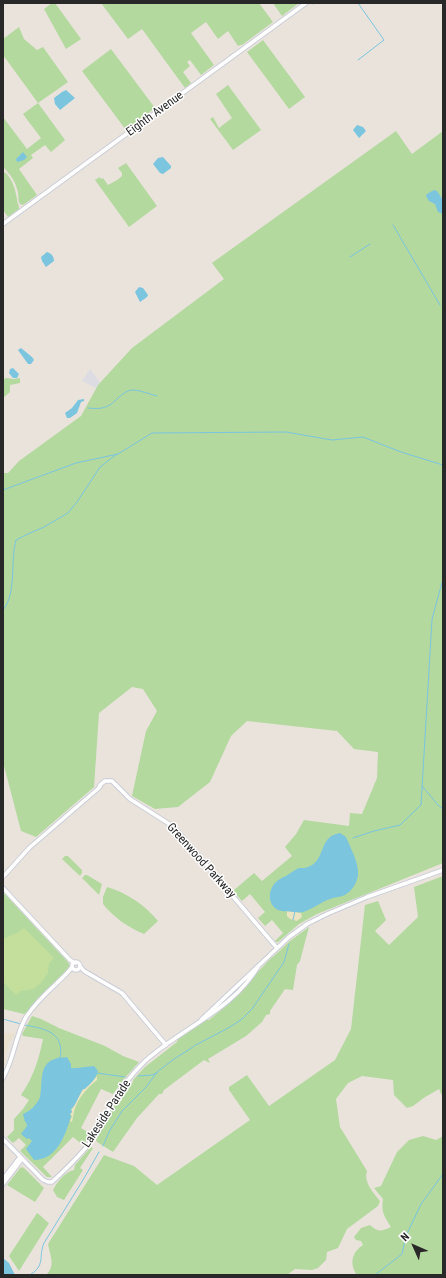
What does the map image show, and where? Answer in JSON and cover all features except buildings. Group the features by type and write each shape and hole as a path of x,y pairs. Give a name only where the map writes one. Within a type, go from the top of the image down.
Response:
{"street":[{"path":"306,3 311,3"},
{"name":"Eighth Avenue","path":"3,224 306,3"},
{"name":"Greenwood Parkway","path":"3,877 29,848 107,780 112,782 130,799 176,829 277,948"},
{"name":"Lakeside Parade","path":"3,1139 43,1180 52,1182 91,1141 110,1106 127,1081 144,1063 198,1022 253,969 293,934 307,924 321,917 359,901 443,870"},
{"path":"3,888 70,960 73,965 72,969 84,971"},
{"path":"3,1078 25,1020 36,1005 68,973 73,965 78,963 84,971 122,993 166,1045"},
{"path":"68,973 79,969 80,966"},
{"path":"3,1179 21,1158"},
{"path":"3,1184 21,1158"}],"shaded area":[{"path":"90,369 100,383 96,388 82,381"},
{"path":"3,1033 15,1033 9,1042 3,1070"}],"green space":[{"path":"52,3 55,3 81,39 66,49 44,9"},
{"path":"101,3 259,3 273,22 242,45 238,46 228,31 218,39 206,22 191,33 214,65 201,75 190,60 187,62 190,66 183,72 191,83 185,88 142,29 128,39"},
{"path":"273,3 299,3 282,16"},
{"path":"19,27 24,39 37,50 43,47 68,82 38,103 3,55 3,39"},
{"path":"263,40 305,97 289,109 247,52"},
{"path":"111,49 155,108 126,130 82,71"},
{"path":"228,85 261,130 233,150 210,119 213,117 219,128 232,118 216,94"},
{"path":"38,103 65,140 51,152 45,145 31,155 33,158 19,169 37,195 23,205 19,202 18,191 10,174 3,167 3,117 27,149 41,138 23,114"},
{"path":"396,131 412,154 443,131 443,863 317,914 299,924 278,942 276,942 275,941 283,933 272,920 265,926 258,918 265,912 250,894 242,901 234,890 254,873 262,881 292,856 285,847 296,834 304,820 349,826 350,813 362,814 377,778 378,752 354,749 337,731 247,721 231,736 210,782 178,807 155,809 132,796 146,731 157,711 143,689 132,687 99,713 94,787 36,837 21,831 3,762 3,473 8,473 19,461 81,416 98,385 132,348 224,279 212,263"},
{"path":"126,163 157,206 129,227 95,180 100,177 101,179 103,178 108,185 122,176 122,173 118,168"},
{"path":"3,172 6,173 12,182 19,208 8,217 3,210"},
{"path":"6,378 20,378 20,383 10,385 10,392 3,398 3,380"},
{"path":"65,856 68,856 82,870 80,876 62,859"},
{"path":"85,875 102,884 99,895 82,878"},
{"path":"443,876 443,1098 439,1089 413,1106 407,1108 394,1095 393,1080 362,1076 348,1083 336,1099 340,1127 367,1171 366,1179 372,1191 380,1201 378,1206 347,1229 338,1248 327,1252 326,1260 318,1268 312,1270 295,1269 287,1275 46,1275 52,1264 48,1244 104,1155 134,1166 157,1185 250,1120 229,1090 229,1087 247,1075 269,1106 335,1060 351,1029 365,905 378,901 386,920 375,931 389,945 418,917 414,887"},
{"path":"107,887 135,900 158,921 144,934 116,918 103,904 103,897"},
{"path":"3,892 70,965 69,969 24,1014 3,1009"},
{"path":"309,927 300,961 297,965 293,990 285,989 270,1011 270,1014 266,1015 262,1022 246,1036 208,1059 210,1063 204,1060 164,1090 162,1094 159,1094 137,1118 113,1152 97,1142 96,1140 114,1106 126,1088 145,1067 177,1042 178,1039 206,1020 209,1020 220,1011 239,994 240,991 271,958"},
{"path":"24,928 54,958 49,963 48,973 41,983 33,989 21,991 16,995 3,982 3,939"},
{"path":"32,1016 105,1046 123,1056 139,1062 113,1094 101,1089 81,1128 91,1134 83,1145 73,1137 43,1167 52,1177 47,1177 20,1151 26,1145 19,1138 13,1143 7,1137 14,1130 14,1119 29,1100 21,1095 29,1082 40,1054 43,1039 23,1036 22,1034"},
{"path":"423,1136 436,1140 443,1136 443,1275 357,1275 352,1263 353,1258 356,1251 363,1245 361,1241 356,1240 354,1237 361,1228 370,1225 375,1229 380,1230 385,1230 391,1227 382,1207 383,1199 374,1188 381,1186 397,1152 409,1140"},
{"path":"91,1147 93,1148 80,1168 83,1170 64,1200 57,1197 53,1190 57,1184 64,1175 74,1170 75,1165"},
{"path":"22,1167 44,1188 35,1202 7,1185"},
{"path":"37,1213 49,1223 19,1271 9,1256"}],"sand":[{"path":"287,911 301,913 302,917 297,921 290,919 287,916"},
{"path":"97,1076 97,1080 80,1098 75,1107 72,1122 70,1121 72,1116 70,1114 72,1112 71,1110 79,1096"}],"water":[{"path":"66,90 75,98 60,110 55,104 54,98"},
{"path":"357,125 363,127 366,131 359,138 353,130"},
{"path":"23,152 27,157 24,160 17,162 16,159"},
{"path":"163,157 171,168 163,174 160,173 153,164 158,158"},
{"path":"434,190 437,191 443,200 443,214 438,212 435,204 429,201 426,196"},
{"path":"47,252 52,255 54,261 46,267 41,257"},
{"path":"139,287 143,288 148,295 140,302 135,292"},
{"path":"21,348 34,360 31,364 28,364 18,350"},
{"path":"13,368 19,374 17,378 13,378 9,373 10,369"},
{"path":"84,399 84,401 81,402 77,413 70,418 67,418 65,413 72,408 78,400"},
{"path":"340,833 346,837 358,870 358,875 352,889 345,895 332,898 302,912 282,911 274,907 270,901 270,893 273,885 279,879 297,869 314,864 328,839 333,835"},
{"path":"67,1057 71,1064 71,1068 94,1066 98,1071 93,1081 85,1089 83,1089 71,1109 72,1112 70,1114 71,1116 69,1123 59,1145 49,1156 34,1160 26,1149 32,1141 21,1134 27,1126 23,1114 33,1107 39,1100 42,1075 46,1065 56,1058"},
{"path":"3,1258 9,1263 15,1275 3,1275"}],"waterway":[{"path":"358,3 384,40 358,60"},
{"path":"393,225 440,305"},
{"path":"350,257 370,244"},
{"path":"88,408 94,409 110,405 123,394 132,390 157,396"},
{"path":"3,490 76,463 118,454 152,433 286,432 332,440 363,437 401,452 443,465"},
{"path":"3,610 7,603 12,586 14,549 16,540 44,527 68,513 100,467 117,454"},
{"path":"353,838 400,825 421,805 432,619 443,579"},
{"path":"422,786 443,809"},
{"path":"293,920 295,911"},
{"path":"194,1046 230,1027 242,1019 252,1009 284,962 289,944"},
{"path":"3,1019 40,1028 52,1033 59,1042 61,1049 60,1058"},
{"path":"103,1146 110,1130 122,1111 147,1086 157,1072 193,1047"},
{"path":"97,1073 125,1077"},
{"path":"138,1076 157,1073"},
{"path":"30,1275 38,1268 44,1243 99,1152"},
{"path":"375,1275 402,1254 406,1236 421,1204 443,1174"}]}
